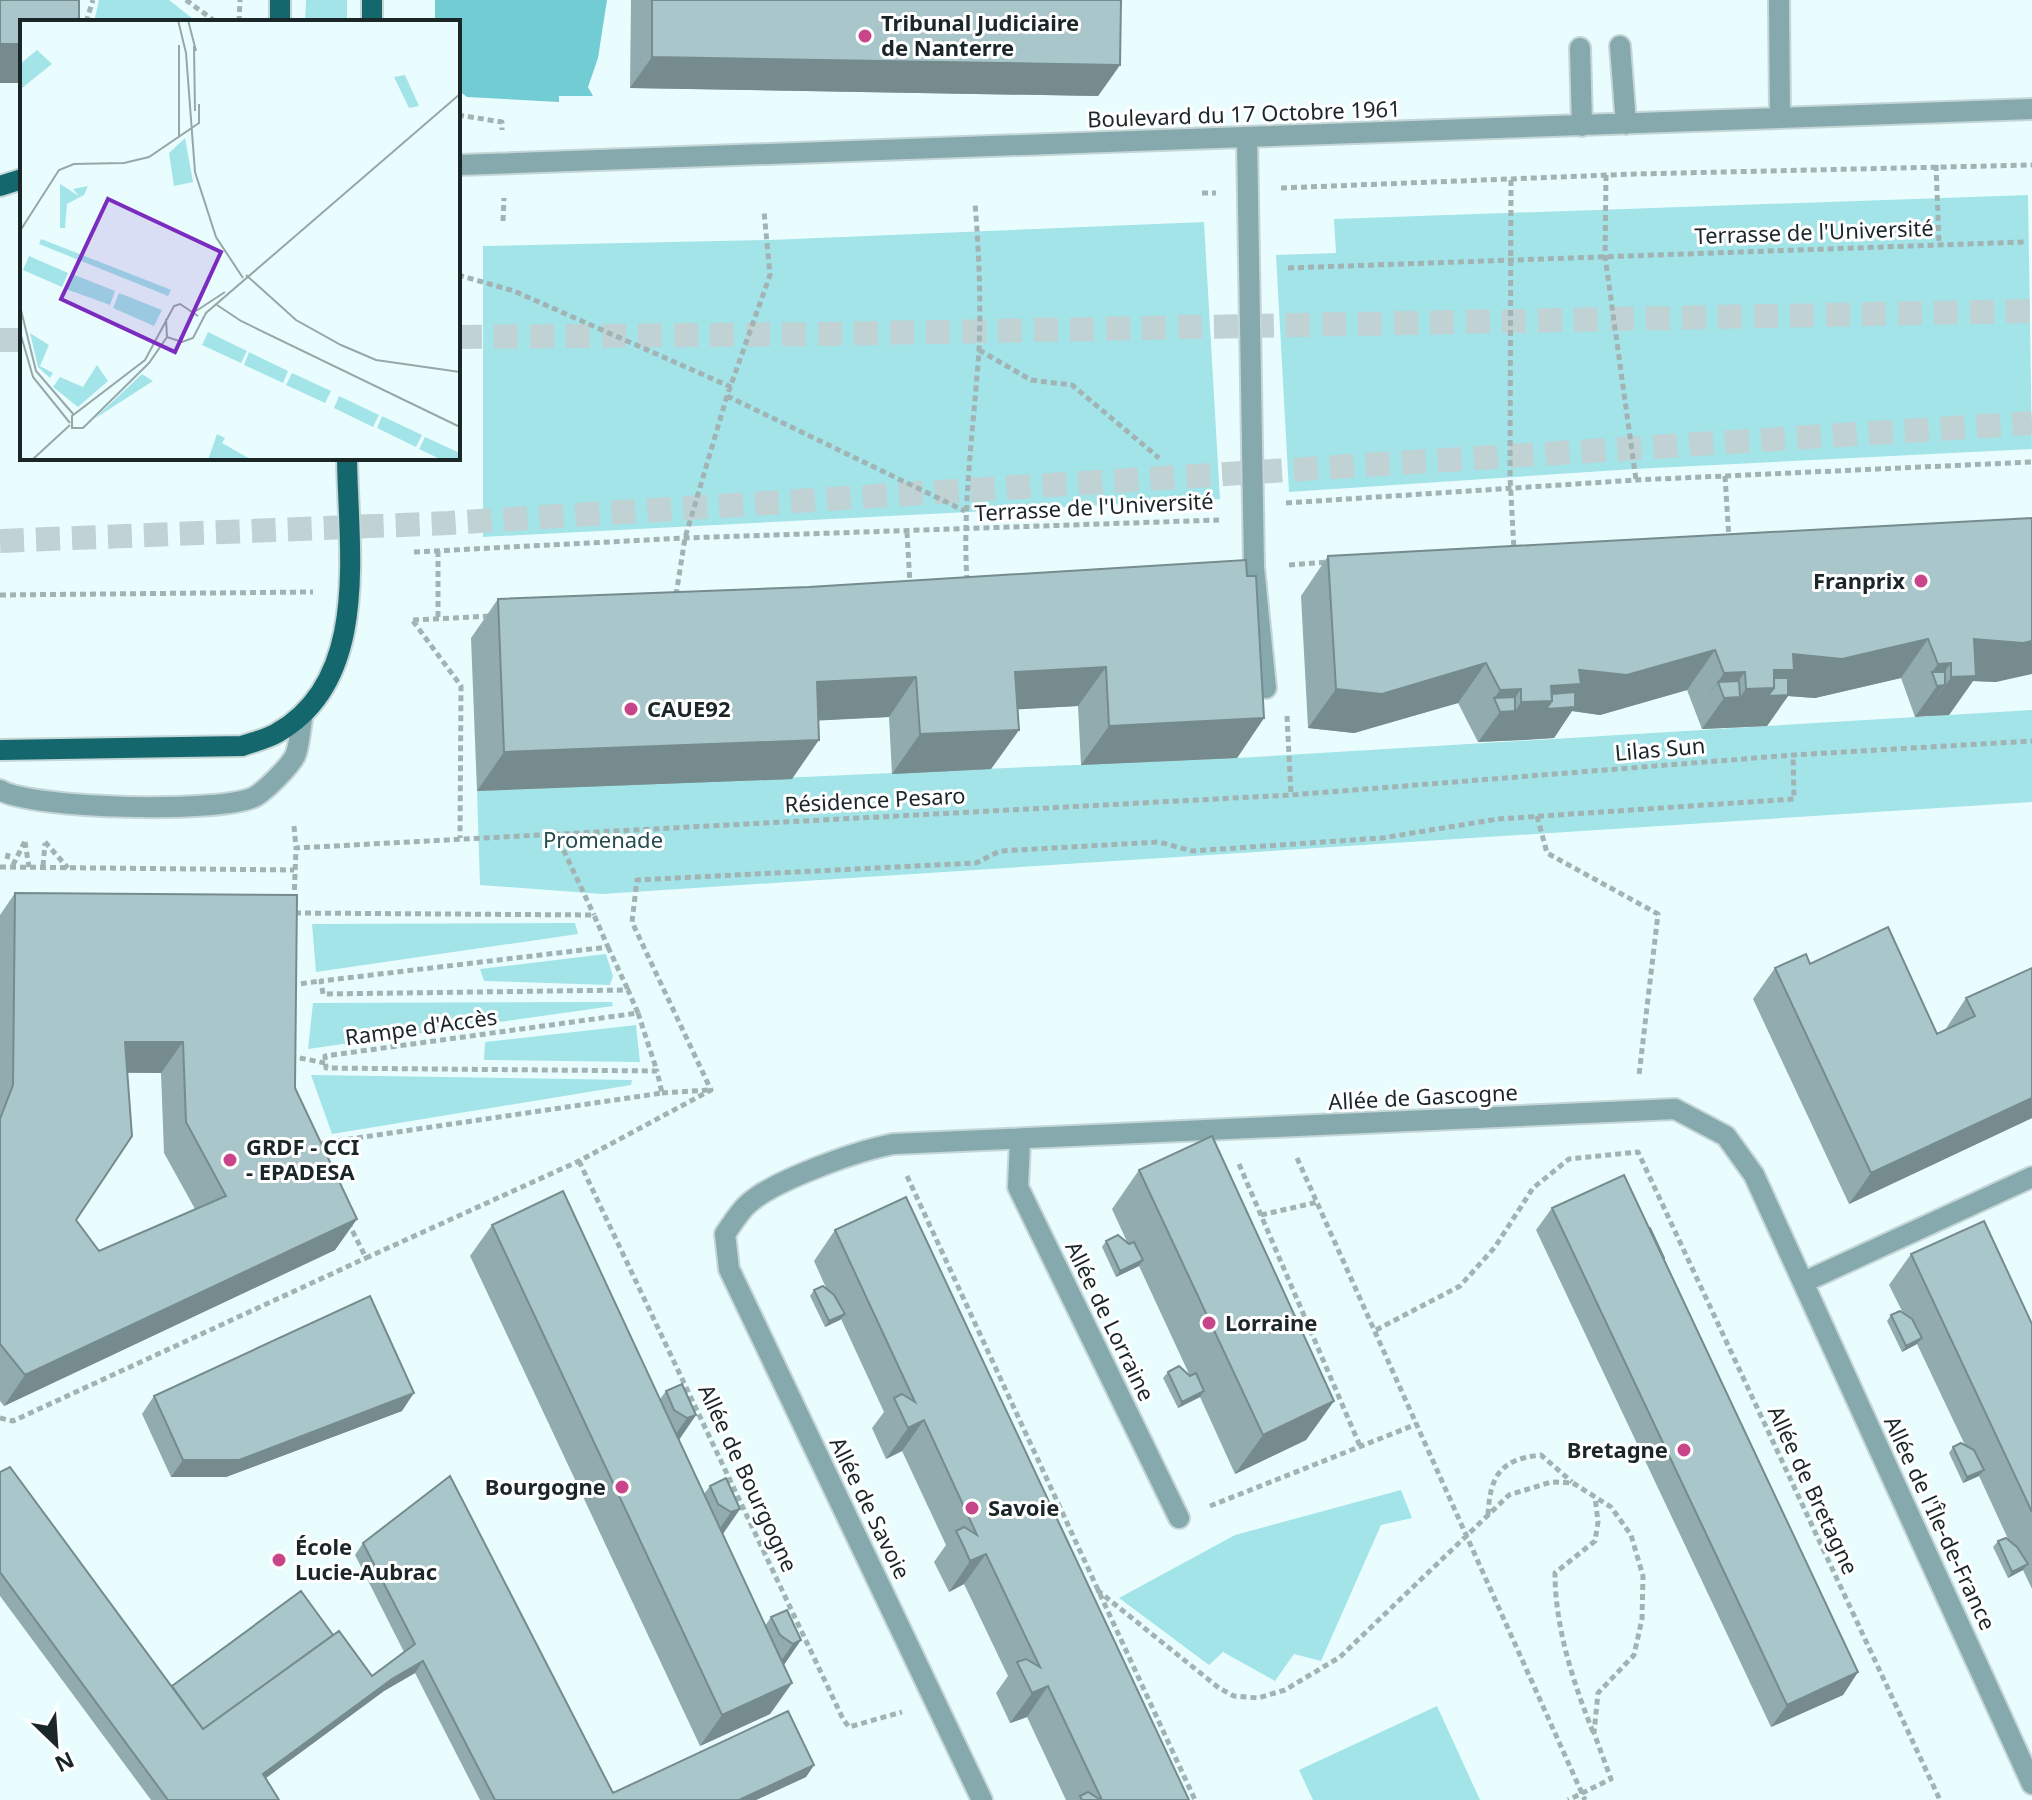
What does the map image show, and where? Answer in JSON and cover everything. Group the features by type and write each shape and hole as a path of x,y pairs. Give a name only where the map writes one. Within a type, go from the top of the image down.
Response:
{"main road":[{"path":"0,186 20,180"},
{"path":"0,750 242,746 276,734 303,714 332,676 345,632 347,460"}],"street":[{"path":"1779,0 1780,118"},
{"path":"1620,46 1626,124"},
{"path":"1580,48 1582,126"},
{"name":"Boulevard du 17 Octobre 1961","path":"460,165 2032,109"},
{"path":"1247,137 1252,505 1266,688"},
{"path":"0,175 20,179"},
{"path":"0,790 9,796 50,804 224,806 256,796 295,757 303,714"},
{"name":"Allée de Gascogne","path":"725,1234 749,1203 809,1171 862,1150 893,1144 1020,1141 1675,1109 1726,1136 1754,1175 1804,1282"},
{"name":"Allée de Lorraine","path":"1020,1141 1018,1187 1179,1518"},
{"path":"1804,1282 2032,1177"},
{"name":"Allée de Savoie","path":"725,1234 729,1269 982,1800"},
{"name":"Allée de l'Île-de-France","path":"1804,1282 2032,1784"}],"path":[{"path":"87,20 93,0"},
{"path":"186,0 213,20"},
{"path":"239,20 240,0"},
{"path":"460,115 502,122 502,139"},
{"name":"Terrasse de l'Université","path":"1936,165 1939,243"},
{"path":"1277,188 1606,175 2032,165"},
{"path":"1606,175 1605,256 1636,480"},
{"path":"1511,180 1510,488 1514,550"},
{"path":"503,221 504,189"},
{"name":"Terrasse de l'Université","path":"968,588 964,530 979,350 981,269 975,203"},
{"path":"675,604 685,538 727,396 770,275 764,211"},
{"name":"Terrasse de l'Université","path":"1288,268 2024,242"},
{"path":"460,276 514,291 731,387"},
{"name":"Terrasse de l'Université","path":"979,350 1031,380 1072,385 1159,458"},
{"name":"Terrasse de l'Université","path":"727,396 965,511"},
{"name":"Terrasse de l'Université","path":"414,552 685,538 1214,522 1252,505 1636,480 2032,462"},
{"path":"1725,476 1729,545"},
{"path":"907,532 910,589"},
{"path":"438,551 438,620"},
{"path":"0,595 313,592"},
{"path":"413,620 461,686 460,838"},
{"path":"1287,712 1291,795"},
{"name":"Lilas Sun","path":"1291,795 1793,755 2032,741"},
{"path":"711,1090 632,922 637,880 976,863 1000,851 1143,842 1159,842 1192,851 1382,838 1537,816 1794,799 1793,755"},
{"name":"Résidence Pesaro","path":"296,848 1291,795"},
{"path":"1537,816 1547,853 1658,914 1644,1039"},
{"path":"294,826 294,927"},
{"path":"555,832 638,1013 662,1093"},
{"path":"13,865 25,841 29,867"},
{"path":"43,866 45,842 68,868"},
{"path":"7,859 9,850"},
{"path":"0,867 294,870"},
{"path":"295,913 594,915"},
{"path":"290,985 608,947"},
{"path":"290,999 291,971"},
{"name":"Rampe d'Accès","path":"321,981 323,994 628,990"},
{"name":"Rampe d'Accès","path":"638,1013 325,1056 325,1063 326,1068 657,1071"},
{"path":"290,1042 291,1070"},
{"path":"290,1056 325,1063"},
{"path":"316,1159 309,1145 662,1093 711,1090"},
{"path":"0,1418 13,1421 579,1161 711,1090"},
{"path":"1283,1128 1583,1797"},
{"path":"1225,1131 1360,1446"},
{"path":"893,1144 1195,1800"},
{"name":"Allée de Bretagne","path":"1376,1330 1460,1286 1495,1247 1533,1188 1569,1159 1638,1152 1940,1800"},
{"name":"Allée de Bourgogne","path":"579,1161 843,1719 849,1727 936,1701"},
{"path":"1261,1215 1318,1202"},
{"path":"345,1216 366,1258"},
{"path":"1179,1518 1417,1424"},
{"path":"1488,1517 1489,1495 1498,1472 1519,1457 1541,1455 1573,1483 1611,1507 1631,1535 1643,1576 1642,1619 1634,1655 1598,1693 1594,1733"},
{"path":"1097,1590 1219,1688 1234,1696 1258,1698 1285,1690 1340,1657 1509,1495 1551,1482 1573,1483"},
{"path":"1568,1800 1583,1797 1611,1779 1562,1635 1555,1597 1555,1573 1595,1541 1598,1522 1595,1497"}],"green space":[{"path":"99,0 169,0 194,20 94,20"},
{"path":"306,0 347,0 347,20 305,20"},
{"path":"2028,195 2032,449 1634,469 1289,492 1276,255 1336,253 1334,219"},
{"path":"1204,222 1220,499 483,537 483,246 769,240"},
{"name":"Promenade","path":"2032,710 2032,802 602,894 480,885 477,791 1237,758"},
{"path":"575,923 578,934 316,972 312,924"},
{"path":"606,954 613,976 610,985 484,981 480,969"},
{"path":"612,1002 613,1006 308,1049 313,1003"},
{"path":"636,1025 640,1062 484,1060 485,1042"},
{"path":"311,1075 632,1080 631,1085 332,1134"},
{"path":"1401,1490 1412,1518 1381,1525 1321,1661 1294,1654 1275,1681 1223,1652 1209,1665 1119,1598 1235,1535"},
{"path":"1437,1706 1480,1800 1313,1800 1299,1770"}],"shaded area":[{"path":"435,0 607,0 598,58 588,87 593,96 559,96 559,102 467,97 460,92 460,20 435,20"}],"building":[{"path":"0,0 79,0 79,20 20,20 20,44 0,44"},
{"name":"Tribunal Judiciaire de Nanterre","path":"652,0 1121,0 1120,65 652,57"},
{"path":"2032,518 2032,641 1974,639 1976,676 1951,677 1951,663 1938,664 1928,639 1842,659 1793,654 1794,670 1774,670 1774,688 1746,689 1745,672 1724,673 1715,650 1627,675 1579,670 1581,684 1551,686 1552,701 1521,702 1521,689 1500,690 1486,663 1382,694 1336,689 1328,556"},
{"path":"1246,560 1247,576 1256,576 1264,718 1109,726 1106,667 1015,672 1019,730 920,734 916,677 817,682 819,740 504,752 498,599 809,587"},
{"path":"1932,672 1945,672 1945,685 1937,686"},
{"path":"1774,678 1788,678 1788,695 1768,696 1774,688"},
{"path":"1739,681 1740,697 1724,698 1718,682"},
{"path":"1575,692 1575,707 1546,709 1552,701 1552,694"},
{"path":"1515,697 1515,711 1500,712 1494,698"},
{"name":"GRDF - CCI - EPADESA","path":"15,893 297,895 295,1088 357,1219 25,1375 0,1344 0,1119 13,1085","holes":["125,1042 183,1042 186,1122 226,1196 99,1251 76,1220 132,1136"]},
{"path":"1888,927 1937,1034 1975,1016 1966,998 2032,968 2032,1098 1871,1173 1775,968 1806,954 1810,964"},
{"path":"1212,1136 1334,1401 1263,1435 1139,1170"},
{"name":"Bretagne","path":"1624,1175 1858,1672 1787,1705 1552,1208"},
{"path":"563,1191 792,1683 722,1715 492,1225"},
{"path":"906,1197 1189,1800 1102,1800 1048,1686 1032,1693 1017,1662 1026,1659 1040,1667 986,1554 970,1561 956,1531 964,1527 977,1535 924,1420 908,1428 894,1398 902,1394 915,1402 835,1230"},
{"path":"1984,1221 2032,1324 2032,1512 1911,1254"},
{"path":"1118,1235 1129,1244 1134,1242 1143,1260 1120,1271 1106,1241"},
{"path":"823,1286 834,1295 845,1314 829,1321 814,1290"},
{"path":"370,1296 414,1393 239,1460 183,1460 154,1396"},
{"path":"1900,1311 1912,1319 1922,1338 1906,1346 1891,1315"},
{"path":"1179,1366 1190,1376 1196,1373 1204,1391 1182,1402 1168,1372"},
{"path":"682,1384 696,1415 687,1418 674,1410 666,1391"},
{"path":"1961,1443 1974,1450 1984,1470 1967,1477 1953,1447"},
{"path":"10,1467 203,1729 339,1631 372,1676 415,1644 363,1543 450,1476 613,1793 788,1711 814,1765 739,1800 495,1800 423,1661 392,1679 263,1774 279,1800 168,1800 0,1572 0,1472"},
{"path":"726,1478 740,1509 731,1512 718,1504 710,1486"},
{"path":"2006,1538 2017,1547 2028,1564 2012,1572 1998,1541"},
{"path":"301,1591 333,1635 203,1729 172,1686"},
{"path":"787,1610 801,1640 793,1644 780,1635 771,1617"},
{"path":"1088,1792 1101,1800 1082,1800 1080,1796"}],"tunnel":[{"path":"460,337 828,334 2032,311"},
{"path":"0,340 20,340"},
{"path":"0,541 449,523 2032,423"}],"place":[{"name":"Tribunal Judiciaire de Nanterre","path":"865,36"},
{"name":"Franprix","path":"1921,581"},
{"name":"CAUE92","path":"631,709"},
{"name":"GRDF - CCI - EPADESA","path":"230,1160"},
{"name":"Lorraine","path":"1209,1323"},
{"name":"Bretagne","path":"1684,1450"},
{"name":"Bourgogne","path":"622,1487"},
{"name":"Savoie","path":"972,1508"},
{"name":"École Lucie-Aubrac","path":"279,1560"}]}
